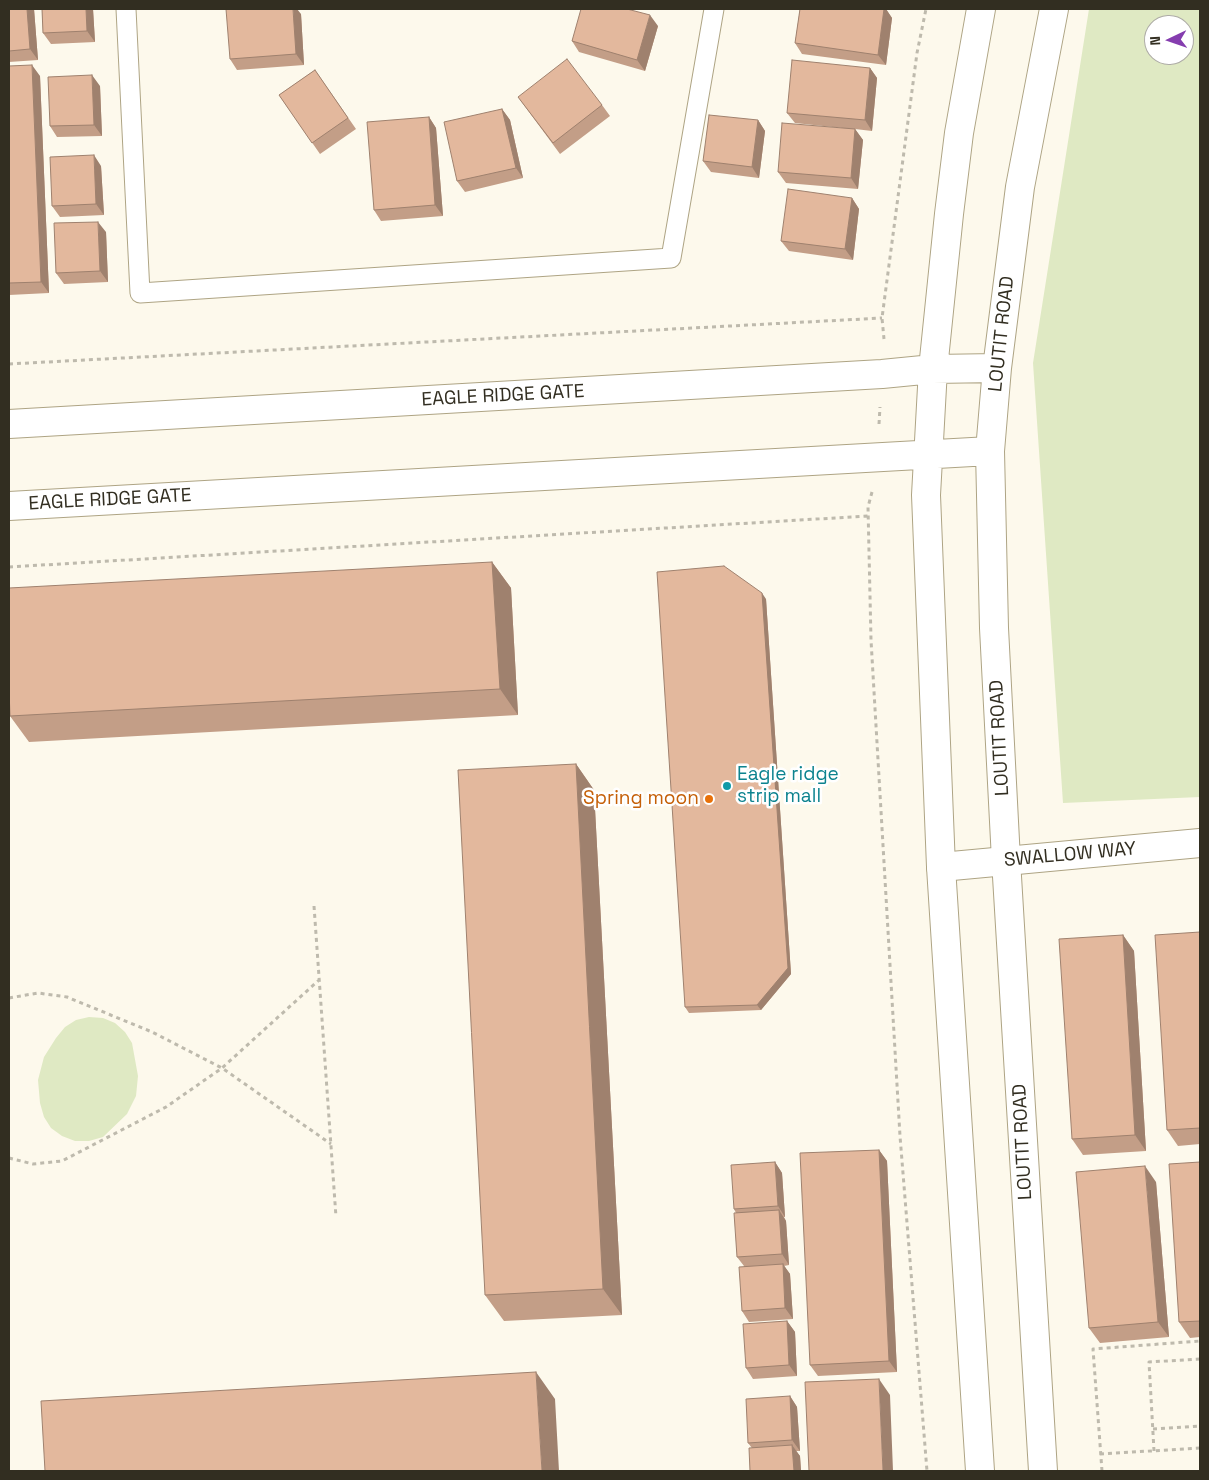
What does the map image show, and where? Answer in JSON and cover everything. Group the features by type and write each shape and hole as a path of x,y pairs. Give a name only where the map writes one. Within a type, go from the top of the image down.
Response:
{"street":[{"path":"980,1471 941,867 929,616 926,495 933,369 959,133 982,9"},
{"name":"LOUTIT ROAD","path":"1043,1471 1006,860 994,619 990,451 997,368 1020,188 1054,9"},
{"name":"EAGLE RIDGE GATE","path":"9,424 882,374 933,369 997,368"},
{"name":"EAGLE RIDGE GATE","path":"9,506 990,451"},
{"name":"SWALLOW WAY","path":"941,867 1200,843"}],"lane":[{"path":"126,9 140,293 671,258 714,9"}],"path":[{"path":"926,9 918,53 882,318 884,338 877,457 868,516 871,650 899,1116 927,1471"},
{"path":"9,364 882,318"},
{"path":"9,567 868,516"},
{"path":"314,906 336,1217"},
{"path":"9,1158 33,1164 62,1161 166,1107 222,1068 319,980"},
{"path":"9,998 38,992 67,998 152,1032 222,1068 331,1144"},
{"path":"1102,1471 1093,1349 1200,1341"},
{"path":"1154,1451 1149,1362 1200,1359"},
{"path":"1153,1430 1200,1426"},
{"path":"1100,1454 1200,1448"}],"green space":[{"path":"1089,9 1200,9 1200,797 1063,803 1033,363"},
{"path":"89,1017 103,1018 115,1023 125,1032 132,1043 138,1076 136,1096 127,1114 103,1137 89,1141 75,1141 62,1136 51,1128 44,1117 40,1103 38,1080 44,1057 56,1038 65,1027 76,1020"}],"building":[{"path":"9,9 27,9 30,49 9,51"},
{"path":"42,9 86,9 87,31 43,33"},
{"path":"226,9 293,9 296,54 230,59"},
{"path":"581,9 627,9 650,15 637,60 572,41"},
{"path":"800,9 884,9 878,55 795,43"},
{"path":"567,59 602,105 553,143 518,97"},
{"path":"792,60 870,68 865,120 787,113"},
{"path":"32,65 41,282 9,283 9,66"},
{"path":"315,70 348,118 312,143 279,95"},
{"path":"92,75 94,125 50,126 48,77"},
{"path":"502,109 516,168 457,181 444,122"},
{"path":"709,115 758,120 752,167 703,161"},
{"path":"429,117 435,205 374,210 367,122"},
{"path":"782,123 855,129 851,178 778,172"},
{"path":"94,155 96,204 52,206 50,157"},
{"path":"788,189 852,198 845,249 781,241"},
{"path":"98,222 100,271 56,273 54,223"},
{"path":"492,562 500,689 10,716 9,588"},
{"name":"Eagle ridge strip mall","path":"724,566 762,593 788,968 757,1005 685,1007 657,572"},
{"path":"576,764 603,1289 485,1295 458,770"},
{"path":"1200,932 1200,1128 1167,1130 1155,935"},
{"path":"1123,935 1135,1135 1072,1139 1059,939"},
{"path":"879,1150 889,1361 810,1365 800,1153"},
{"path":"775,1162 778,1206 734,1209 731,1165"},
{"path":"1200,1162 1200,1321 1179,1322 1169,1164"},
{"path":"1145,1166 1158,1322 1089,1328 1076,1172"},
{"path":"779,1210 782,1254 737,1257 734,1213"},
{"path":"783,1264 785,1308 742,1311 739,1267"},
{"path":"787,1321 789,1365 746,1368 743,1324"},
{"path":"536,1372 542,1471 45,1471 41,1401"},
{"path":"879,1379 883,1471 809,1471 805,1382"},
{"path":"790,1396 792,1440 748,1443 746,1399"},
{"path":"792,1445 794,1471 750,1471 749,1448"}],"place":[{"name":"Eagle ridge strip mall","path":"727,786"},
{"name":"Spring moon","path":"709,799"}]}
